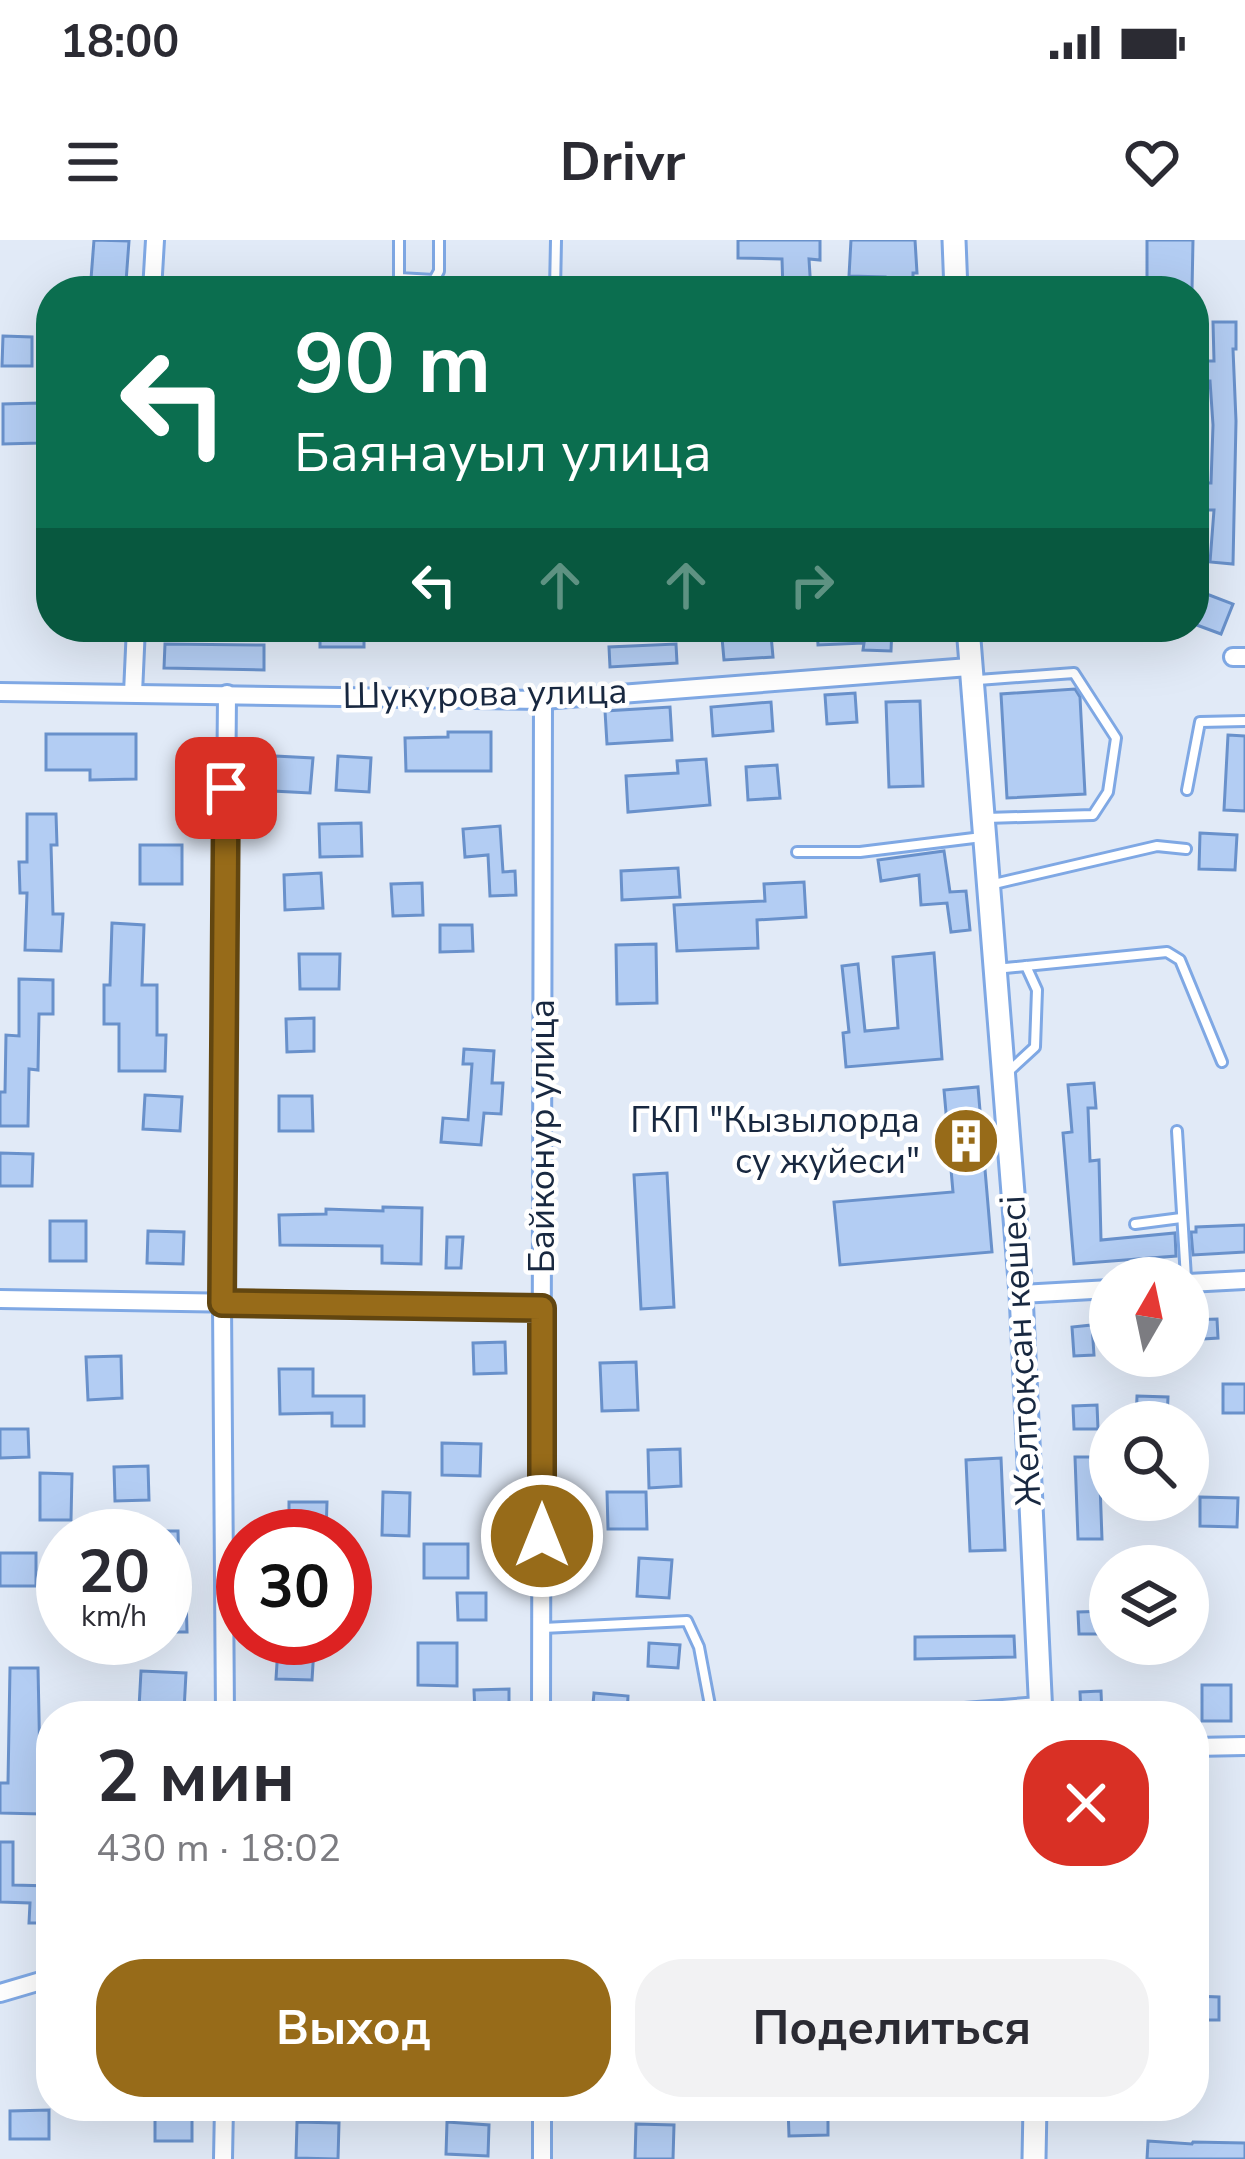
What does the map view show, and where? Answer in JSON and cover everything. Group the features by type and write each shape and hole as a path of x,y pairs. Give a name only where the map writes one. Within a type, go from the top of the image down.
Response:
{"street":[{"path":"153,276 155,240"},
{"path":"954,240 955,276"},
{"path":"133,693 135,642"},
{"name":"Желтоқсан көшесі","path":"969,642 1021,1294 1041,1701"},
{"name":"Шукурова улица","path":"0,692 543,700 970,674"},
{"path":"225,1701 222,1303 227,694"},
{"name":"Байконур улица","path":"541,1701 543,700"},
{"path":"1209,1281 1245,1280"},
{"path":"1021,1294 1089,1289"},
{"path":"0,1299 542,1308"},
{"path":"1209,1747 1245,1746"},
{"path":"0,1993 36,1982"},
{"path":"223,2159 224,2121"},
{"path":"542,2121 542,2159"},
{"path":"1034,2159 1035,2121"}],"lane":[{"path":"398,276 399,240"},
{"path":"436,276 439,240"},
{"path":"555,276 556,240"},
{"path":"797,852 860,851 982,828 1093,815 1108,792 1116,738 1074,674 970,674"},
{"path":"1187,790 1200,722 1245,721"},
{"path":"987,886 1156,846 1186,849"},
{"path":"994,969 1168,952 1180,960 1222,1062"},
{"path":"1003,1076 1035,1047 1036,990 1026,966"},
{"path":"1177,1132 1185,1257"},
{"path":"1135,1224 1181,1218"},
{"path":"542,1628 686,1621 699,1647 709,1701"}],"building":[{"path":"94,240 129,241 126,276 91,276"},
{"path":"738,240 820,240 820,260 809,259 810,276 783,276 782,259 738,258"},
{"path":"851,240 915,240 917,273 913,276 849,276"},
{"path":"1147,240 1193,240 1192,276 1147,276"},
{"path":"1213,322 1236,322 1233,564 1210,562 1214,510 1209,510 1213,425 1209,361 1214,361"},
{"path":"3,336 32,337 32,366 2,366"},
{"path":"36,403 36,443 3,444 3,404"},
{"path":"1209,595 1233,604 1221,634 1209,630"},
{"path":"320,642 364,642 364,647 320,647"},
{"path":"722,642 772,642 773,657 724,660"},
{"path":"818,642 891,642 891,651 863,650 864,643"},
{"path":"165,644 264,645 264,670 164,668"},
{"path":"676,644 677,663 610,667 609,647"},
{"path":"1075,689 1080,697 1085,794 1007,798 1001,694"},
{"path":"855,693 857,722 827,724 825,695"},
{"path":"920,701 923,786 889,787 886,702"},
{"path":"771,702 773,731 713,736 711,707"},
{"path":"670,707 672,740 607,744 605,711"},
{"path":"448,732 491,732 491,771 406,771 405,738 448,737"},
{"path":"46,734 136,734 136,779 90,780 90,770 46,770"},
{"path":"1228,735 1245,736 1245,811 1224,810"},
{"path":"275,756 313,758 310,793 273,791"},
{"path":"338,756 371,758 369,792 336,790"},
{"path":"706,759 710,805 628,812 626,776 678,773 677,761"},
{"path":"777,765 780,798 748,800 746,767"},
{"path":"27,814 56,814 57,845 51,845 53,914 63,914 61,951 25,950 27,893 20,893 19,862 27,862"},
{"path":"361,823 362,856 320,857 319,824"},
{"path":"500,826 503,872 515,871 516,895 490,896 488,855 465,857 463,829"},
{"path":"1200,833 1237,835 1235,870 1199,869"},
{"path":"140,845 182,845 182,884 140,884"},
{"path":"944,851 950,892 966,891 970,930 951,932 947,903 921,905 919,875 881,881 878,860"},
{"path":"678,868 680,897 622,900 621,871"},
{"path":"321,873 323,908 285,910 284,875"},
{"path":"804,882 806,917 757,920 758,948 677,951 674,905 765,901 764,884"},
{"path":"422,883 423,915 393,916 391,884"},
{"path":"112,923 144,925 142,985 157,985 157,1035 166,1035 165,1071 119,1071 119,1024 104,1024"},
{"path":"440,925 472,925 473,951 440,952"},
{"path":"656,944 657,1003 617,1004 616,945"},
{"path":"934,953 942,1059 846,1067 843,1033 849,1032 842,966 858,964 865,1031 898,1028 893,957"},
{"path":"299,954 340,954 339,989 300,989"},
{"path":"19,979 53,980 53,1014 39,1014 38,1070 29,1069 28,1126 0,1126 6,1035 19,1036"},
{"path":"314,1018 314,1051 287,1052 286,1019"},
{"path":"464,1049 494,1051 492,1083 503,1083 501,1114 484,1113 481,1145 441,1142 443,1118 468,1120 472,1064 463,1064"},
{"path":"1094,1083 1096,1108 1088,1108 1090,1161 1099,1160 1101,1240 1175,1233 1176,1256 1089,1257 1089,1263 1074,1264 1063,1133 1072,1132 1068,1085"},
{"name":"ГКП \"Кызылорда су жуйеси\"","path":"978,1087 992,1252 840,1265 834,1202 953,1192 944,1090"},
{"path":"145,1095 182,1097 180,1131 143,1129"},
{"path":"279,1096 312,1096 313,1131 279,1131"},
{"path":"0,1153 33,1154 32,1186 0,1186"},
{"path":"667,1173 674,1307 641,1309 634,1175"},
{"path":"383,1207 422,1208 421,1264 382,1263 382,1246 280,1245 279,1215 326,1214 326,1209 383,1211"},
{"path":"50,1221 86,1221 86,1261 50,1261"},
{"path":"1245,1225 1245,1252 1193,1255 1191,1232 1196,1227"},
{"path":"148,1231 184,1232 183,1264 147,1263"},
{"path":"447,1237 463,1237 461,1268 446,1268"},
{"path":"1209,1319 1217,1319 1218,1338 1209,1339"},
{"path":"1089,1325 1089,1355 1074,1356 1072,1327"},
{"path":"505,1342 506,1373 474,1374 473,1343"},
{"path":"121,1356 122,1398 88,1400 86,1357"},
{"path":"636,1362 638,1410 602,1411 600,1363"},
{"path":"279,1369 313,1369 313,1396 364,1396 364,1426 332,1426 332,1413 280,1414"},
{"path":"1223,1384 1245,1384 1245,1413 1223,1413"},
{"path":"1137,1396 1168,1397 1168,1401 1137,1401"},
{"path":"1089,1405 1089,1429 1074,1429 1073,1406"},
{"path":"0,1429 28,1429 29,1457 0,1458"},
{"path":"442,1443 481,1444 480,1476 442,1475"},
{"path":"680,1449 681,1486 649,1488 648,1450"},
{"path":"1075,1457 1089,1457 1089,1521 1101,1521 1102,1539 1078,1539"},
{"path":"1001,1458 1005,1550 970,1551 966,1460"},
{"path":"148,1466 149,1500 115,1501 114,1467"},
{"path":"40,1473 72,1474 71,1509 40,1509"},
{"path":"383,1492 410,1493 409,1536 382,1535"},
{"path":"607,1492 646,1492 647,1529 608,1529"},
{"path":"1209,1497 1238,1498 1237,1527 1200,1526 1200,1521 1209,1521"},
{"path":"289,1502 327,1502 327,1509 289,1509"},
{"path":"424,1544 468,1544 468,1578 424,1578"},
{"path":"0,1553 36,1553 36,1586 0,1586"},
{"path":"639,1558 672,1560 669,1598 637,1596"},
{"path":"457,1593 486,1593 486,1620 458,1620"},
{"path":"1078,1612 1089,1612 1089,1634 1079,1634"},
{"path":"1014,1636 1015,1657 915,1659 915,1637"},
{"path":"418,1643 457,1643 457,1686 418,1685"},
{"path":"649,1643 680,1645 678,1668 648,1666"},
{"path":"277,1665 313,1665 312,1680 276,1679"},
{"path":"10,1668 38,1668 36,1814 0,1813 0,1783 8,1783"},
{"path":"141,1671 186,1673 185,1701 139,1701"},
{"path":"1202,1685 1231,1685 1231,1721 1209,1721 1209,1701 1202,1701"},
{"path":"509,1689 509,1701 474,1701 474,1690"},
{"path":"1101,1691 1101,1701 1080,1701 1080,1692"},
{"path":"594,1693 628,1696 628,1701 593,1701"},
{"path":"0,1842 13,1842 13,1885 36,1886 36,1923 29,1923 30,1903 0,1902"},
{"path":"1209,1997 1219,1997 1219,2020 1209,2020"},
{"path":"36,2110 36,2121 49,2121 49,2139 10,2139 10,2111"},
{"path":"155,2121 192,2121 192,2141 155,2141"},
{"path":"788,2121 828,2121 828,2135 789,2136"},
{"path":"297,2122 339,2123 338,2159 296,2158"},
{"path":"447,2122 489,2125 488,2156 446,2154"},
{"path":"636,2124 674,2125 673,2159 635,2159"},
{"path":"1148,2141 1245,2143 1245,2159 1147,2159"}],"place":[{"name":"ГКП \"Кызылорда су жуйеси\"","path":"966,1141"}],"route":[{"path":"226,788 222,1303 542,1308 542,1536"}]}
